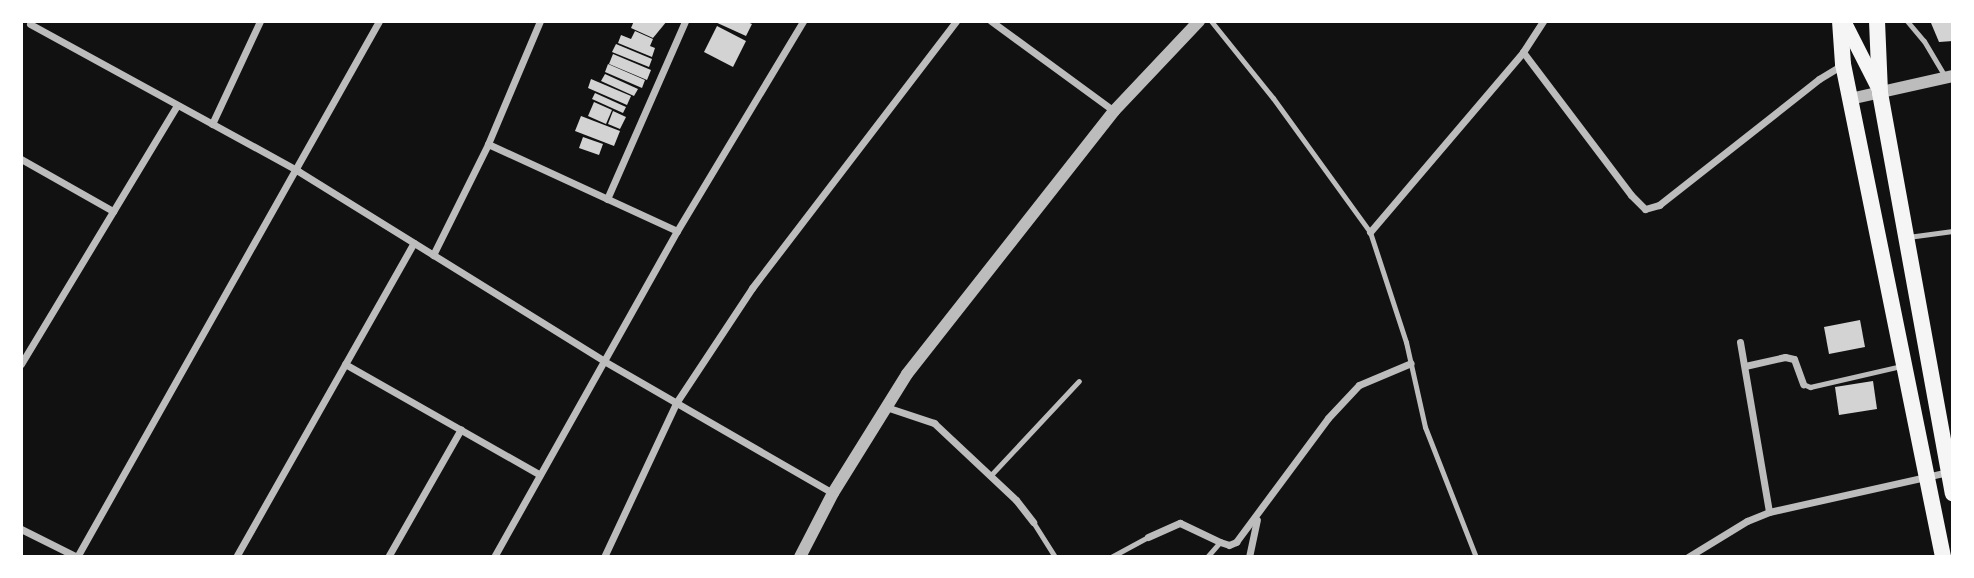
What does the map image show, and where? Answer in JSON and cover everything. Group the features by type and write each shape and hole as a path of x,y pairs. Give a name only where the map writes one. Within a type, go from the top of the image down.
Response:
{"main road":[{"path":"1842,21 1843,64 1943,557"},
{"path":"1842,21 1880,93"},
{"path":"1877,21 1880,93 1953,493"}],"street":[{"path":"212,124 260,21"},
{"path":"21,529 77,557 298,171 379,21"},
{"path":"433,255 488,144 540,21"},
{"path":"607,198 685,21"},
{"path":"494,557 677,231 803,21"},
{"path":"604,557 676,403 752,288 956,21"},
{"path":"991,21 1114,111"},
{"path":"800,557 833,493 886,407 997,257 1114,111 1199,21"},
{"path":"1370,232 1523,52 1543,21"},
{"path":"30,24 298,171 604,361 833,493"},
{"path":"1523,52 1631,195 1645,209 1659,205 1819,79 1843,64"},
{"path":"1850,99 1950,77"},
{"path":"21,364 177,105"},
{"path":"488,144 677,231"},
{"path":"21,159 113,211"},
{"path":"236,557 414,243"},
{"path":"1740,342 1769,512"},
{"path":"1745,366 1785,357 1794,359 1803,384"},
{"path":"1904,366 1928,360"},
{"path":"1149,537 1181,523 1220,542 1229,545 1236,542 1258,516 1328,418 1359,385 1411,363"},
{"path":"345,364 540,475"},
{"path":"886,407 934,423 990,476 1032,522"},
{"path":"388,557 461,429"},
{"path":"1688,557 1747,521 1769,512 1951,472"},
{"path":"1249,557 1258,516"}],"lane":[{"path":"1211,21 1273,98 1370,232 1411,363 1425,427 1476,557"},
{"path":"1907,21 1950,77"},
{"path":"1907,237 1953,231"},
{"path":"1803,384 1810,387 1904,366"},
{"path":"990,476 1079,381"},
{"path":"1032,522 1055,557"},
{"path":"1111,557 1149,537"},
{"path":"1206,557 1220,542"}],"building":[{"path":"634,21 667,21 653,38 631,28"},
{"path":"713,21 745,21 752,24 746,36"},
{"path":"1953,21 1953,41 1939,42 1931,23"},
{"path":"717,26 746,41 733,67 704,52"},
{"path":"635,31 653,39 650,46 655,48 652,57 618,43 621,35 631,39"},
{"path":"616,44 652,59 649,67 612,52"},
{"path":"613,54 651,70 647,80 609,64"},
{"path":"608,64 645,80 642,88 605,72"},
{"path":"605,74 638,89 634,96 601,81"},
{"path":"591,79 631,96 627,105 588,88"},
{"path":"595,93 626,107 623,113 592,99"},
{"path":"594,102 612,110 606,124 588,116"},
{"path":"613,111 626,117 620,129 608,124"},
{"path":"581,116 620,131 614,146 575,131"},
{"path":"583,137 603,144 599,155 579,148"},
{"path":"1860,320 1865,347 1829,354 1824,327"},
{"path":"1873,381 1877,409 1839,415 1835,387"}]}
